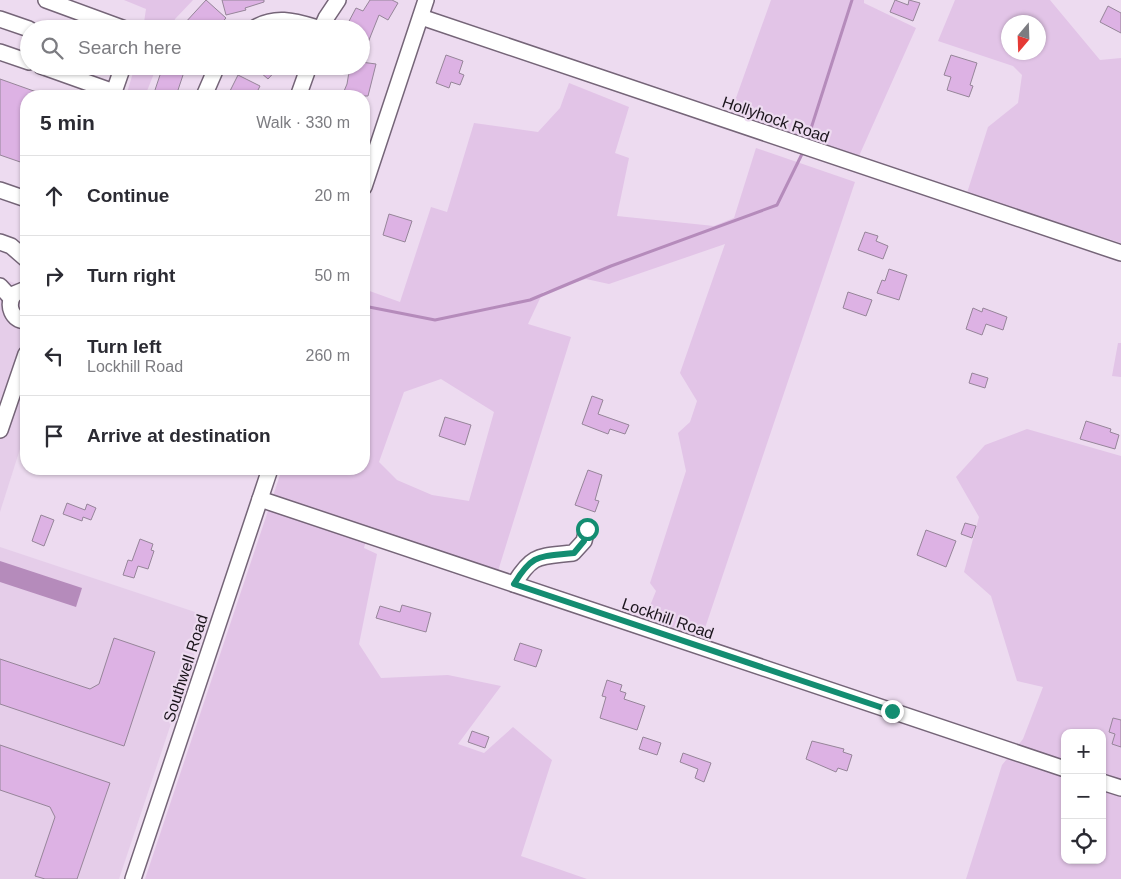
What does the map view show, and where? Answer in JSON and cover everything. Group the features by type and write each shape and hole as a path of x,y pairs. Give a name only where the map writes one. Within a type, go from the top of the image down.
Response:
{"street":[{"path":"46,0 100,20"},
{"path":"325,20 338,0"},
{"path":"370,168 426,0"},
{"name":"Hollyhock Road","path":"421,17 1121,253"},
{"path":"0,19 20,26"},
{"path":"0,52 20,59"},
{"path":"64,75 104,90"},
{"path":"115,90 121,75"},
{"path":"207,90 214,75"},
{"path":"300,90 306,75"},
{"path":"0,190 20,197"},
{"path":"5,244 20,243"},
{"path":"5,244 20,255"},
{"path":"0,286 11,298"},
{"path":"20,290 11,298 10,309 20,319"},
{"path":"0,430 20,372"},
{"name":"Southwell Road","path":"133,879 268,475"},
{"name":"Lockhill Road","path":"260,499 1061,768"},
{"path":"514,584 525,567 536,558 574,553 584,541 587,529"},
{"path":"1106,783 1121,788"}],"shaded area":[{"path":"124,0 193,0 175,20 144,20 146,9"},
{"path":"771,0 864,0 864,3 916,28 859,156 785,134 731,112"},
{"path":"955,0 1050,0 1100,60 1121,58 1121,243 967,193 988,127 1018,103 1022,75 1013,66 938,41"},
{"path":"132,75 153,75 147,90 128,90"},
{"path":"569,83 629,107 615,153 629,158 617,216 714,226 734,218 756,148 855,182 702,637 645,618 656,591 650,583 686,471 678,433 690,422 697,401 680,373 725,244 609,284 586,279 543,292 528,324 571,337 498,571 369,529 364,548 377,554 359,644 381,678 448,675 501,686 458,744 484,753 513,727 552,760 521,856 587,879 145,879 280,475 370,475 370,291 400,302 431,207 447,212 474,123 538,132 560,108","holes":["441,379 494,412 469,501 432,495 397,480 379,462 404,392"]},
{"path":"0,278 20,285 20,449 0,512"},
{"path":"1118,343 1121,343 1121,377 1112,376"},
{"path":"1027,429 1121,456 1121,720 1113,718 1109,732 1119,736 1114,736 1112,744 1121,747 1121,879 966,879 1002,765 1023,739 1043,687 1017,681 991,596 964,572 979,517 956,477 985,445"},
{"path":"0,547 207,616 119,879 0,879"},
{"path":"0,561 82,588 76,607 0,582"}],"building":[{"path":"206,0 226,18 224,20 188,20"},
{"path":"222,0 264,0 264,2 245,8 246,10 226,15"},
{"path":"370,0 392,0 398,3 388,20 379,15 370,38 370,20 350,20 356,8 363,11"},
{"path":"895,0 908,5 909,0 920,3 913,21 890,12"},
{"path":"1108,6 1121,13 1121,33 1100,22"},
{"path":"446,55 463,61 459,73 464,75 460,85 451,82 449,88 436,83"},
{"path":"951,55 977,63 970,85 973,86 969,97 947,90 951,77 944,75"},
{"path":"370,63 376,64 370,90 344,90 348,75 370,75"},
{"path":"160,75 183,75 178,90 155,90"},
{"path":"238,75 260,86 258,90 230,90"},
{"path":"263,75 272,75 268,79"},
{"path":"0,79 31,90 20,90 20,162 0,155"},
{"path":"389,214 412,221 405,242 383,235"},
{"path":"865,232 878,236 876,241 888,246 883,259 858,250"},
{"path":"889,269 907,275 899,300 877,293 882,280 885,281"},
{"path":"848,292 872,300 866,316 843,308"},
{"path":"973,308 982,312 983,308 1007,317 1003,330 986,324 982,335 966,329"},
{"path":"972,373 988,378 985,388 969,383"},
{"path":"592,396 603,400 598,414 629,425 625,434 610,429 608,434 582,424"},
{"path":"445,417 471,425 465,445 439,436"},
{"path":"1086,421 1111,429 1110,432 1119,435 1115,449 1080,439"},
{"path":"588,470 602,475 595,500 599,501 595,512 575,505"},
{"path":"67,503 85,510 87,504 96,508 91,520 83,517 82,521 63,514"},
{"path":"41,515 54,520 44,546 32,541"},
{"path":"965,523 976,526 972,538 961,534"},
{"path":"926,530 956,541 946,567 917,555"},
{"path":"140,539 153,544 151,550 154,551 148,569 138,566 134,578 123,575 128,560 132,561"},
{"path":"402,605 431,613 426,632 376,618 380,606 400,612"},
{"path":"114,638 155,652 124,746 0,704 0,659 90,689 99,684"},
{"path":"520,643 542,650 536,667 514,660"},
{"path":"607,680 622,685 620,691 626,693 624,699 645,706 637,730 600,718 606,697 602,696"},
{"path":"1113,718 1121,720 1121,747 1112,744 1115,734 1109,732"},
{"path":"472,731 489,737 485,748 468,742"},
{"path":"643,737 661,743 657,755 639,749"},
{"path":"812,741 844,749 843,752 852,755 847,771 838,768 836,772 806,759"},
{"path":"0,745 110,783 77,879 45,879 35,876 55,817 50,807 0,790"},
{"path":"683,753 711,763 704,782 695,778 698,769 680,762"}],"waterway":[{"path":"807,141 852,0"},
{"path":"370,307 435,320 530,300 611,266 777,205 802,154"}],"route":[{"path":"587,529 584,541 574,553 536,558 525,567 514,584 892,711"}]}
